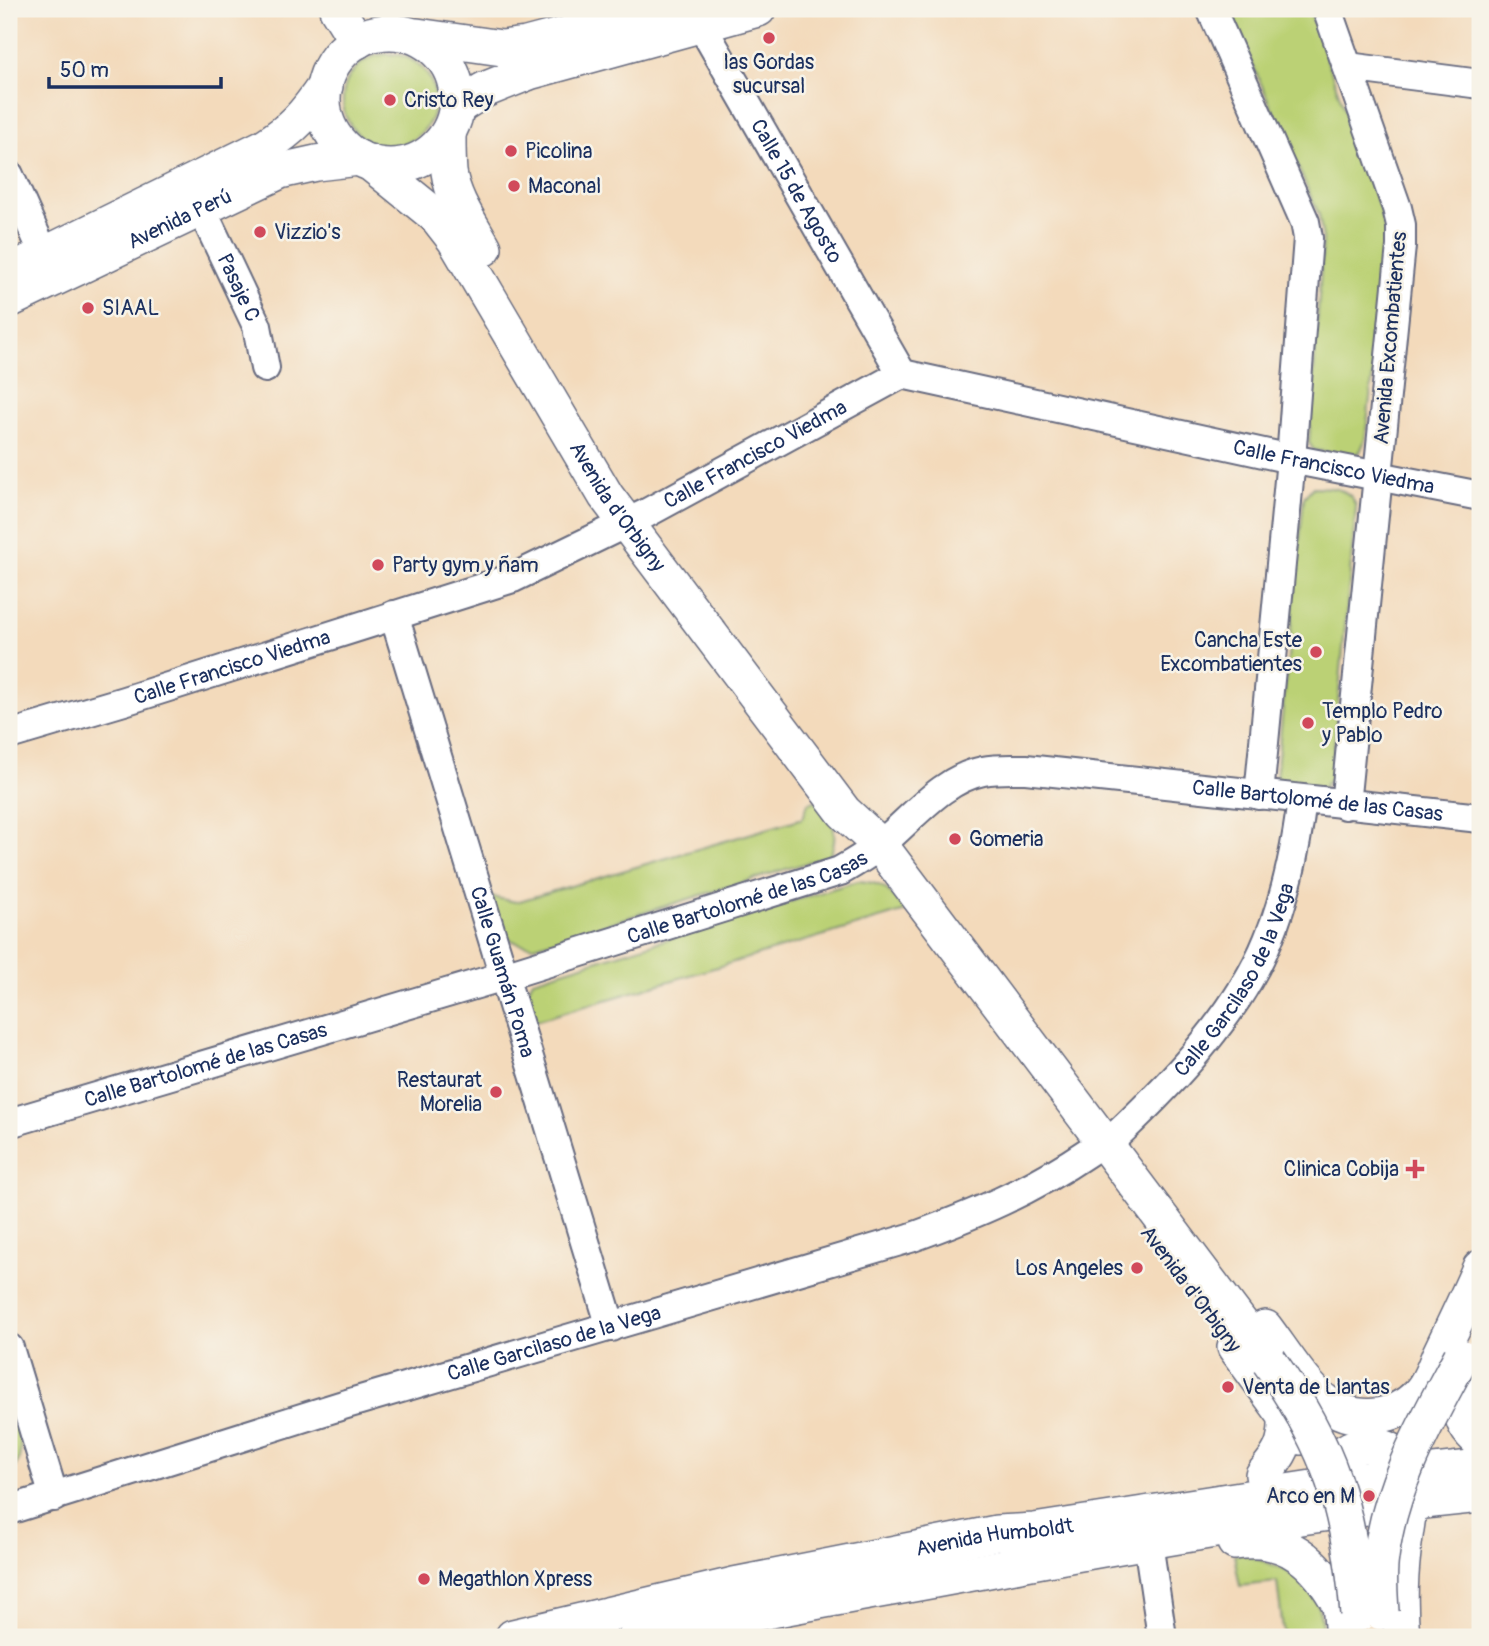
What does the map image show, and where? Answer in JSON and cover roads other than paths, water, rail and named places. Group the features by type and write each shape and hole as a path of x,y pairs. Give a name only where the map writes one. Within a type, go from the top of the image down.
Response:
{"main road":[{"path":"337,9 356,41"},
{"path":"662,9 526,45 502,48 400,33 378,33 356,41 334,62 325,86 324,110 332,133 348,151 364,160 391,166 413,162 433,151 452,120 484,90 530,72 697,17 758,9"},
{"path":"411,35 431,46 446,63 455,85 452,120"},
{"name":"Avenida Perú","path":"9,300 50,266 288,132 305,115 325,86"},
{"name":"Avenida d'Orbigny","path":"452,120 449,171 458,202 636,518"},
{"name":"Avenida d'Orbigny","path":"364,160 437,216 455,240 591,474 636,518 861,800 880,845 1073,1100 1110,1121 1310,1388 1326,1404 1345,1413 1366,1417 1383,1416 1418,1396 1425,1387 1480,1268"},
{"name":"Avenida Perú","path":"9,272 50,266 201,208 280,172 316,163 364,160"},
{"path":"1073,1100 1269,1361 1305,1414 1335,1481 1367,1626"},
{"name":"Avenida d'Orbigny","path":"1073,1100 1075,1135 1314,1455 1332,1492"},
{"path":"1480,1314 1461,1415 1469,1432 1480,1444"},
{"path":"1367,1626 1387,1522 1402,1473 1470,1360"},
{"path":"1263,1475 1281,1454 1287,1431 1286,1417"},
{"path":"1402,1458 1480,1444"},
{"path":"1362,1445 1383,1446 1402,1458 1413,1473 1416,1493 1400,1563 1398,1597 1367,1626 1332,1492 1334,1461 1346,1451 1362,1445"},
{"name":"Avenida Humboldt","path":"513,1637 734,1585 997,1533 1034,1531 1371,1479 1480,1467"},
{"path":"997,1533 1031,1516 1263,1475 1332,1492 1362,1532 1374,1533 1395,1527 1409,1515 1480,1507"},
{"name":"Avenida Humboldt","path":"636,1637 748,1625 1054,1557 1376,1506 1480,1495"},
{"path":"1002,1568 1043,1576 1250,1540 1271,1542 1300,1554 1367,1626"}],"street":[{"path":"1211,9 1307,230 1291,459 1258,795"},
{"name":"Avenida Excombatientes","path":"1327,9 1401,225 1345,805"},
{"name":"Calle 15 de Agosto","path":"697,17 902,374"},
{"path":"1348,67 1480,85"},
{"path":"9,175 50,266"},
{"name":"Pasaje C","path":"201,208 257,326 265,368"},
{"name":"Calle Francisco Viedma","path":"9,735 513,578 636,518 902,374 1291,459 1480,496"},
{"name":"Calle Guamán Poma","path":"394,615 611,1327"},
{"name":"Calle Bartolomé de las Casas","path":"9,1123 504,976 840,871 880,845 946,788 972,774 1000,768 1480,818"},
{"name":"Calle Garcilaso de la Vega","path":"1118,1134 1188,1063 1217,1026 1253,970 1267,943 1284,897 1296,849 1302,800"},
{"name":"Calle Garcilaso de la Vega","path":"9,1510 340,1406 910,1238 988,1209 1034,1186 1088,1152"},
{"path":"9,1348 54,1497"},
{"path":"1150,1556 1162,1637"}],"place":[{"name":"las Gordas sucursal","path":"769,38"},
{"name":"Cristo Rey","path":"390,100"},
{"name":"Picolina","path":"511,151"},
{"name":"Maconal","path":"514,186"},
{"name":"Vizzio's","path":"260,232"},
{"name":"SIAAL","path":"88,308"},
{"name":"Party gym y ñam","path":"378,565"},
{"name":"Cancha Este Excombatientes","path":"1316,652"},
{"name":"Templo Pedro y Pablo","path":"1308,723"},
{"name":"Gomeria","path":"955,839"},
{"name":"Restaurat Morelia","path":"496,1092"},
{"name":"Clinica Cobija","path":"1415,1169"},
{"name":"Los Angeles","path":"1137,1268"},
{"name":"Venta de Llantas","path":"1228,1387"},
{"name":"Arco en M","path":"1369,1496"},
{"name":"Megathlon Xpress","path":"424,1579"}]}
